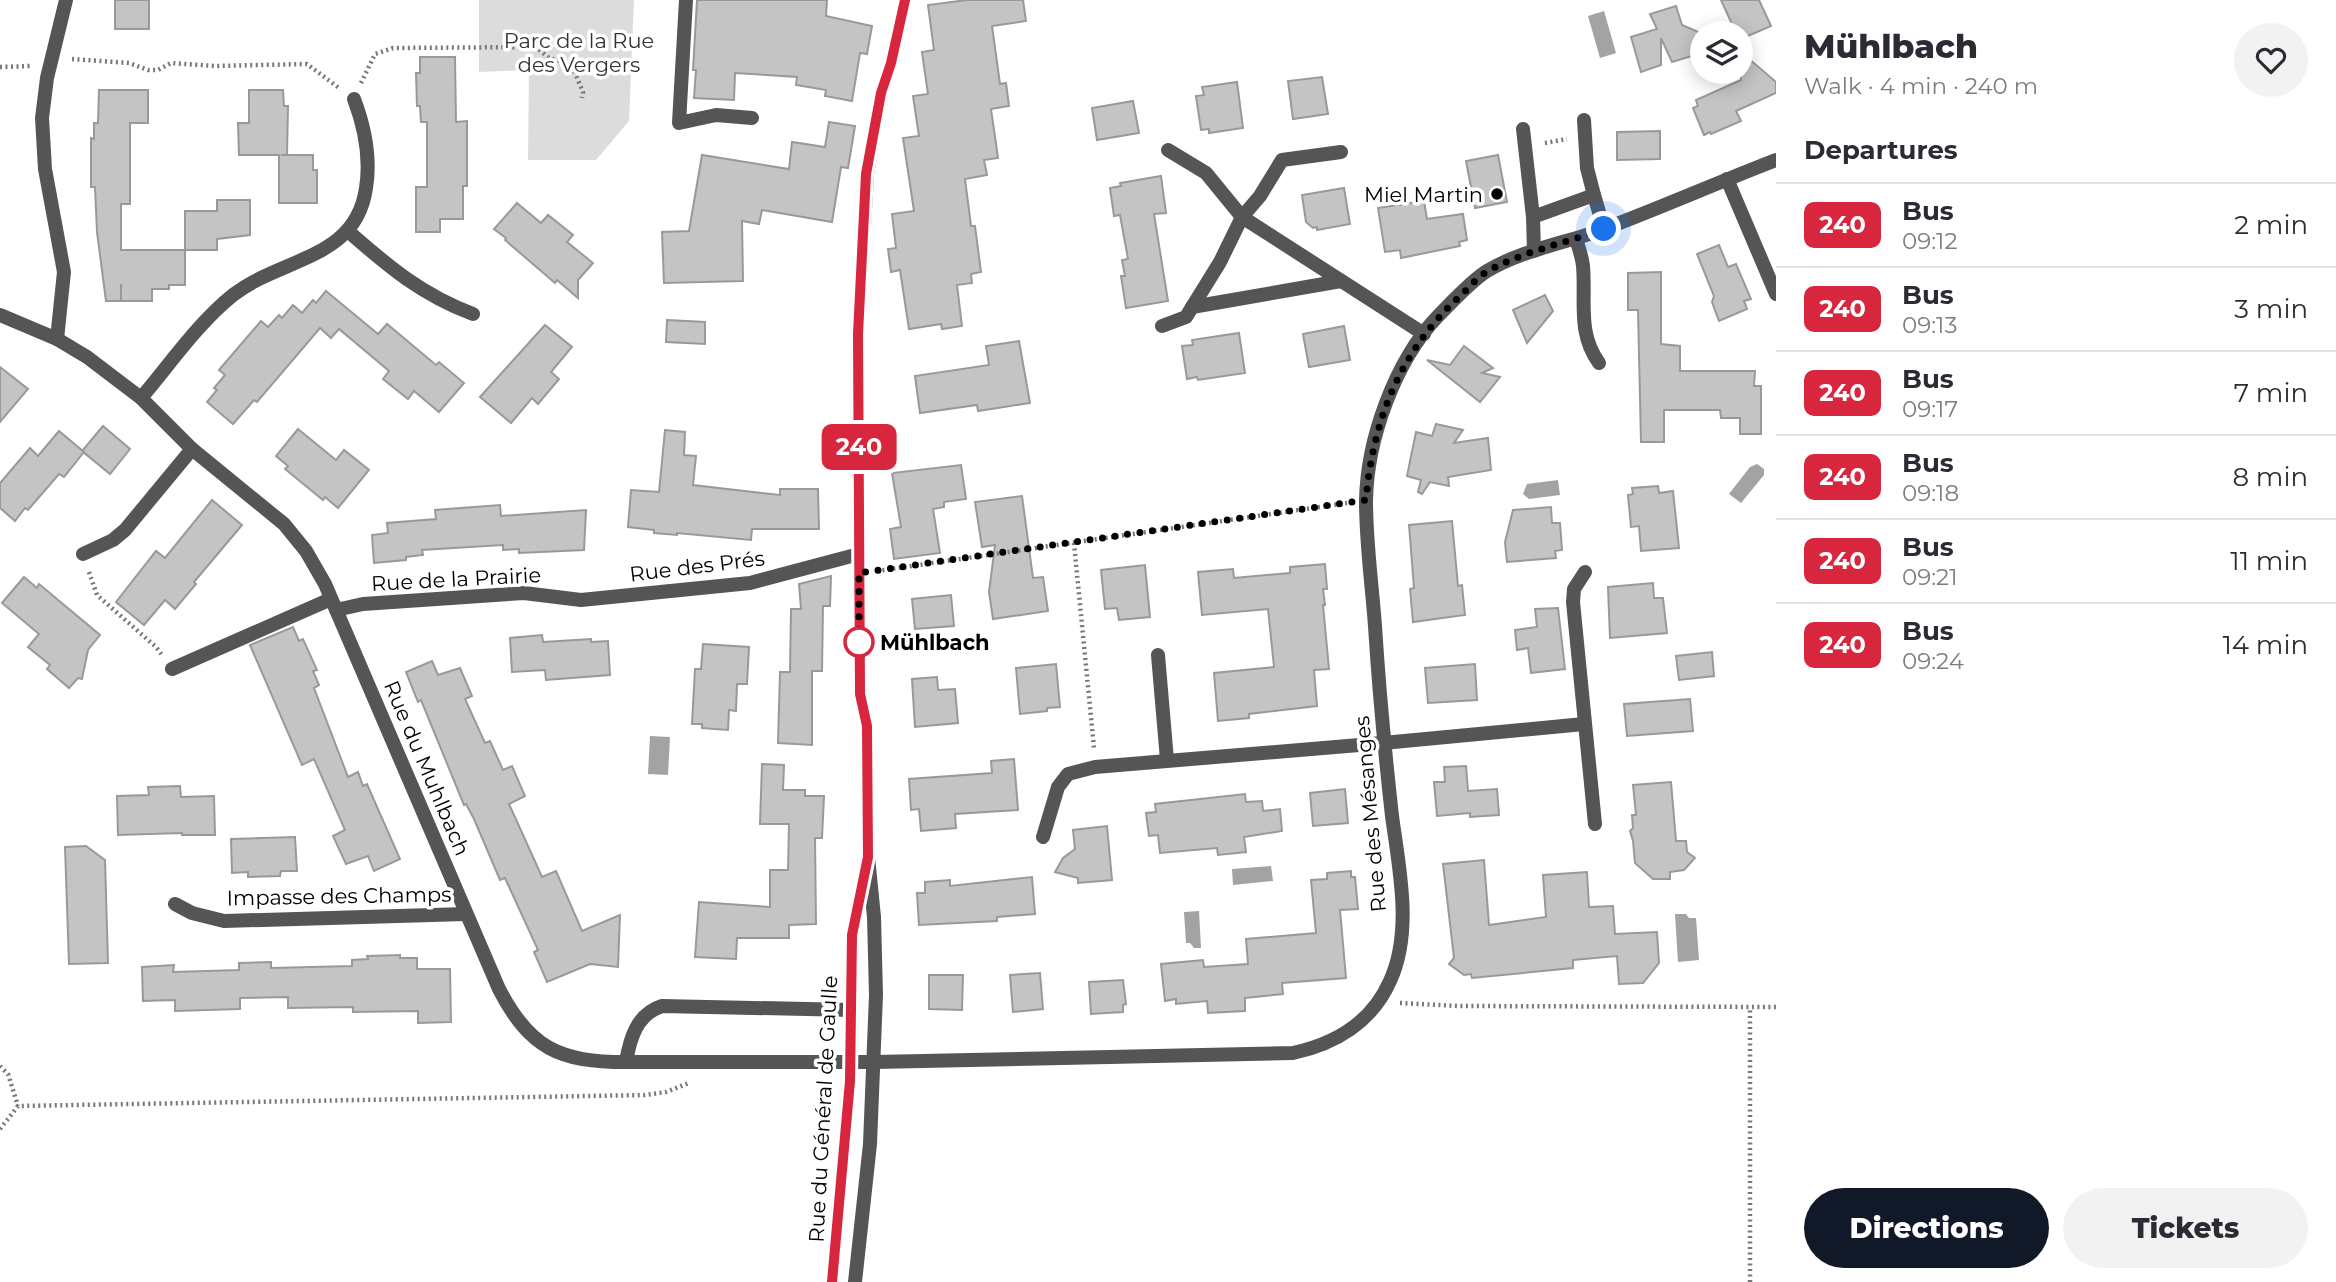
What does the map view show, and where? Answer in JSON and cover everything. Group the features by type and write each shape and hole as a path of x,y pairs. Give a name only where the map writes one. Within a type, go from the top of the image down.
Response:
{"street":[{"path":"57,339 64,272 49,196 43,140 44,96 66,0"},
{"path":"686,0 679,122 716,115 752,118"},
{"name":"Rue du Général de Gaulle","path":"855,1282 866,1185 875,1062 874,916 868,857 868,742 860,694 858,334 866,174 881,93 891,63 905,0"},
{"path":"141,398 231,297 274,270 337,242 349,232 359,217 368,179 364,130 354,99"},
{"path":"1584,120 1587,168 1604,229"},
{"path":"1524,129 1534,251"},
{"path":"1168,150 1206,173 1242,218 1424,334"},
{"path":"1162,326 1186,317 1220,262 1242,218 1282,160 1341,152"},
{"name":"Rue des Mésanges","path":"875,1062 1293,1053 1334,1040 1351,1029 1378,1002 1396,963 1401,920 1401,884 1383,743 1366,500 1372,452 1382,414 1406,360 1437,317 1486,272 1534,251 1604,229 1776,160"},
{"path":"1727,179 1776,294"},
{"path":"1533,217 1594,195"},
{"path":"349,232 413,285 446,304 473,314"},
{"path":"1576,239 1583,263 1584,333 1588,348 1599,363"},
{"path":"1192,307 1341,281"},
{"name":"Rue du Muhlbach","path":"0,314 57,339 87,357 141,398 192,449 265,507 295,535 314,564 334,605 509,1008 530,1033 555,1052 589,1062 875,1062"},
{"path":"83,554 113,540 125,530 192,449"},
{"name":"Rue des Prés","path":"620,596 760,581 859,554"},
{"path":"1585,572 1574,589 1573,602 1595,824"},
{"name":"Rue de la Prairie","path":"172,669 334,605 524,593 581,600 620,596"},
{"path":"1158,655 1167,760"},
{"path":"1043,837 1058,787 1068,774 1095,766 1584,724"},
{"name":"Rue du Général de Gaulle","path":"832,1282 851,1062 852,935 868,857"},
{"name":"Impasse des Champs","path":"175,904 192,913 224,921 466,914"},
{"path":"626,1062 632,1038 643,1016 662,1006 852,1010"}],"path":[{"path":"52,57 129,63 148,70 158,70 172,63 214,66 307,64 354,99 376,54 393,48 536,47 549,58 571,64 627,68"},
{"path":"571,64 583,98"},
{"path":"1525,147 1585,136"},
{"path":"859,573 1366,500"},
{"path":"1074,543 1095,766"},
{"path":"83,554 97,595 156,647 172,669"},
{"path":"1378,1002 1458,1006 1776,1007"},
{"path":"1750,1282 1751,1007"},
{"path":"0,1129 19,1106 645,1095 683,1086 723,1061"},
{"path":"0,1066 8,1074 19,1106"}],"green space":[{"name":"Parc de la Rue des Vergers","path":"479,0 634,0 629,121 596,160 528,160 529,70 479,72"}],"shaded area":[{"path":"1604,11 1616,53 1600,58 1588,16"},
{"path":"1757,464 1764,469 1764,475 1741,503 1729,494 1750,467"},
{"path":"1558,480 1560,495 1529,499 1523,494 1527,484"},
{"path":"650,736 670,737 668,775 648,774"},
{"path":"1271,866 1273,881 1233,885 1232,869"},
{"path":"1199,911 1201,948 1194,948 1190,943 1186,943 1184,912"},
{"path":"1675,914 1696,918 1699,960 1678,962"}],"building":[{"path":"115,0 149,0 149,29 115,29"},
{"path":"697,0 827,0 826,16 872,26 867,54 860,53 852,101 825,96 826,90 796,85 797,77 735,73 734,100 694,98"},
{"path":"967,0 1023,0 1026,21 992,26 1000,84 1006,83 1009,106 991,109 998,158 984,160 987,175 965,179 981,272 971,274 972,283 957,285 962,326 942,329 941,324 909,329 900,270 891,272 888,249 896,248 892,214 914,211 903,138 919,136 913,96 928,94 922,52 934,50 928,5"},
{"path":"1721,0 1759,0 1771,26 1753,34 1753,21 1731,21"},
{"path":"1676,6 1682,25 1690,28 1690,57 1672,62 1661,38 1661,65 1641,72 1631,37 1657,29 1650,14"},
{"path":"420,57 455,57 456,122 467,121 467,186 463,186 463,219 440,219 440,232 416,232 416,187 427,187 427,122 421,122 420,106 417,106 416,73 420,73"},
{"path":"1753,62 1776,82 1776,93 1736,111 1741,121 1711,134 1710,132 1704,135 1693,108 1698,106 1696,100 1732,84 1753,84"},
{"path":"1322,77 1328,114 1293,119 1288,81"},
{"path":"1237,82 1243,128 1209,133 1209,129 1201,130 1196,96 1204,95 1202,87"},
{"path":"99,90 148,90 148,123 130,123 130,204 121,204 121,250 185,250 185,285 152,289 152,301 106,301 97,232 95,187 91,187 91,138 94,139 94,123 98,123"},
{"path":"249,90 283,90 284,106 288,106 287,155 313,155 313,170 317,170 317,203 279,203 279,155 239,155 238,123 249,123"},
{"path":"1133,101 1139,133 1097,140 1092,108"},
{"path":"829,122 855,126 848,168 841,167 832,222 762,210 759,224 742,221 743,281 664,283 662,232 689,231 702,155 789,169 792,142 825,147"},
{"path":"1660,131 1660,159 1617,160 1617,132"},
{"path":"1498,155 1507,202 1475,208 1466,161"},
{"path":"1161,176 1166,213 1154,214 1168,301 1126,308 1121,276 1125,276 1122,260 1128,259 1120,215 1114,216 1110,188 1121,186 1120,183"},
{"path":"1344,188 1350,224 1317,230 1317,227 1313,228 1306,222 1302,195"},
{"path":"217,200 250,200 250,235 217,239 217,250 185,250 185,211 217,211"},
{"path":"1424,201 1427,219 1463,214 1467,240 1459,242 1460,246 1401,258 1400,250 1385,252 1378,208"},
{"path":"517,203 541,223 548,215 573,235 567,242 593,263 578,280 578,298 557,280 555,283 494,229"},
{"path":"1719,245 1728,267 1736,264 1751,299 1744,301 1747,309 1719,321 1712,302 1714,296 1697,254"},
{"path":"1661,272 1661,344 1680,346 1680,371 1755,371 1754,386 1761,386 1761,434 1740,434 1740,418 1721,418 1720,410 1664,410 1664,442 1641,442 1638,310 1628,310 1628,273"},
{"path":"326,291 378,334 387,324 436,365 439,362 464,383 439,412 414,391 408,399 383,379 389,371 339,329 331,338 320,328 257,402 254,400 233,424 207,402 225,375 219,370 261,321 268,327 279,315 282,318 293,305 302,313 313,300 316,303"},
{"path":"1545,295 1553,311 1527,343 1513,310"},
{"path":"667,320 705,322 705,344 666,342"},
{"path":"545,325 572,347 551,372 559,379 538,404 532,398 511,423 480,397"},
{"path":"1344,326 1350,360 1309,367 1303,334"},
{"path":"1239,333 1245,373 1198,380 1197,377 1187,379 1182,346 1193,345 1192,340"},
{"path":"1019,341 1030,403 978,411 977,405 920,413 915,376 989,365 986,346"},
{"path":"1464,346 1493,368 1482,373 1500,377 1480,402 1427,360 1450,365"},
{"path":"0,367 28,389 0,422"},
{"path":"1436,424 1463,430 1454,443 1488,438 1491,470 1448,477 1449,486 1430,482 1422,494 1418,492 1421,480 1407,476 1416,432 1432,436"},
{"path":"103,426 130,449 110,474 82,451"},
{"path":"298,429 336,460 344,450 369,470 338,508 325,497 323,500 285,469 288,466 276,456"},
{"path":"665,430 685,432 684,455 696,456 693,485 780,495 780,489 818,489 819,529 752,529 751,540 654,533 654,530 628,527 631,490 659,492"},
{"path":"59,431 84,452 64,477 59,474 15,521 0,508 0,483 30,448 38,456"},
{"path":"961,465 966,499 944,502 944,507 933,509 940,553 894,559 890,529 901,527 892,473"},
{"path":"1658,486 1659,493 1673,491 1679,548 1641,551 1639,526 1631,527 1628,495 1633,494 1632,488"},
{"path":"1022,496 1033,578 1043,577 1048,611 993,619 989,592 995,545 982,547 975,502"},
{"path":"212,500 242,525 175,609 165,600 144,625 116,602 156,551 165,558"},
{"path":"500,505 501,516 586,510 584,550 519,553 519,549 503,550 503,545 470,547 422,550 423,555 406,557 406,560 374,563 372,535 388,533 387,523 436,519 435,510"},
{"path":"1551,507 1552,523 1560,523 1562,550 1555,551 1556,558 1507,562 1505,542 1513,510"},
{"path":"1452,521 1458,586 1462,585 1465,615 1413,622 1410,589 1414,588 1409,525"},
{"path":"1325,564 1327,589 1323,589 1323,605 1329,669 1314,670 1317,706 1249,714 1249,718 1218,721 1214,673 1274,667 1268,609 1202,615 1198,572 1233,569 1234,578 1290,573 1290,567"},
{"path":"1145,565 1150,617 1119,620 1117,608 1105,609 1101,570"},
{"path":"831,576 830,606 823,606 822,671 812,671 812,745 778,743 780,672 790,672 791,609 801,609 799,584"},
{"path":"24,577 37,588 39,584 100,635 88,650 82,679 78,678 69,688 47,669 50,665 28,647 39,634 2,603"},
{"path":"1653,583 1654,598 1663,598 1667,633 1610,638 1608,587"},
{"path":"951,595 954,626 915,629 912,599"},
{"path":"1558,608 1565,669 1531,673 1528,648 1517,650 1515,630 1537,627 1535,609"},
{"path":"293,627 299,641 303,639 317,670 313,671 319,685 314,688 348,777 358,772 363,786 367,784 400,859 374,871 368,856 346,864 333,836 345,830 314,759 302,765 250,645"},
{"path":"542,635 543,642 591,639 591,642 608,641 610,675 546,680 545,670 512,672 510,638"},
{"path":"703,644 749,647 747,684 737,684 736,711 729,710 728,730 702,728 702,724 692,724 695,669 701,669"},
{"path":"1712,652 1714,676 1679,680 1676,656"},
{"path":"432,661 438,675 460,668 472,696 465,699 485,743 490,741 503,770 512,766 525,796 509,804 542,877 556,871 582,931 620,915 618,967 590,964 547,982 534,952 538,950 505,878 500,880 474,819 466,804 464,805 421,700 418,702 406,672"},
{"path":"1056,664 1060,707 1020,714 1016,668"},
{"path":"1475,664 1477,700 1428,703 1425,668"},
{"path":"937,677 938,690 955,689 958,723 915,727 912,679"},
{"path":"1690,699 1693,731 1627,736 1624,704"},
{"path":"1014,759 1018,810 955,814 956,828 921,831 919,809 911,810 909,779 992,773 991,761"},
{"path":"762,764 784,765 783,790 805,790 805,796 824,796 822,838 815,838 816,924 789,925 789,938 737,938 736,959 695,957 699,902 770,907 770,870 788,870 789,824 760,824"},
{"path":"1466,766 1468,791 1497,789 1499,815 1470,817 1470,813 1437,816 1434,782 1445,782 1444,767"},
{"path":"1671,782 1676,841 1686,841 1687,852 1695,858 1684,870 1670,872 1670,879 1653,879 1635,863 1630,831 1633,828 1632,815 1636,815 1633,785"},
{"path":"180,786 181,797 214,796 215,835 118,835 117,796 149,795 148,787"},
{"path":"1345,789 1348,823 1313,826 1310,793"},
{"path":"1245,794 1246,802 1262,801 1263,811 1280,809 1282,831 1244,837 1246,852 1218,855 1217,848 1160,853 1158,835 1149,836 1146,813 1156,812 1155,804"},
{"path":"1107,826 1112,880 1078,883 1078,878 1055,872 1063,858 1075,849 1073,830"},
{"path":"295,837 297,871 281,871 280,876 248,877 248,872 232,873 231,839"},
{"path":"86,846 105,860 108,963 69,964 65,847"},
{"path":"1484,860 1489,925 1546,917 1543,875 1587,872 1589,907 1613,906 1615,934 1657,932 1659,963 1643,983 1619,984 1617,956 1573,960 1573,968 1472,978 1471,974 1464,975 1449,964 1454,958 1443,864"},
{"path":"1351,871 1351,877 1355,877 1358,909 1340,910 1346,978 1282,983 1283,994 1245,998 1245,1011 1208,1013 1207,1001 1176,1004 1176,999 1165,1001 1161,964 1203,960 1204,967 1248,964 1246,939 1316,933 1311,880 1327,879 1327,873"},
{"path":"1032,877 1035,914 997,917 997,921 919,925 917,893 925,893 925,882 950,880 950,886"},
{"path":"400,955 400,958 417,958 417,969 450,969 451,1022 418,1023 418,1011 353,1012 353,1007 288,1008 288,997 240,998 240,1009 175,1011 175,1000 143,1001 142,967 174,965 173,972 239,970 239,963 271,962 271,968 352,966 352,960 368,959 367,956"},
{"path":"1040,973 1043,1009 1013,1012 1010,975"},
{"path":"929,975 963,975 962,1010 929,1009"},
{"path":"1123,980 1126,1004 1123,1005 1123,1012 1091,1014 1089,982"}],"bus line":[{"name":"240","path":"832,1282 848,1119 852,935 868,857 867,726 860,694 858,334 866,174 881,93 891,63 905,0"}],"place":[{"name":"Miel Martin","path":"1497,194"},
{"name":"Mühlbach","path":"859,642"}],"route":[{"path":"859,642 859,573 1366,500 1372,452 1382,414 1406,360 1437,317 1486,272 1534,251 1604,229"}]}
